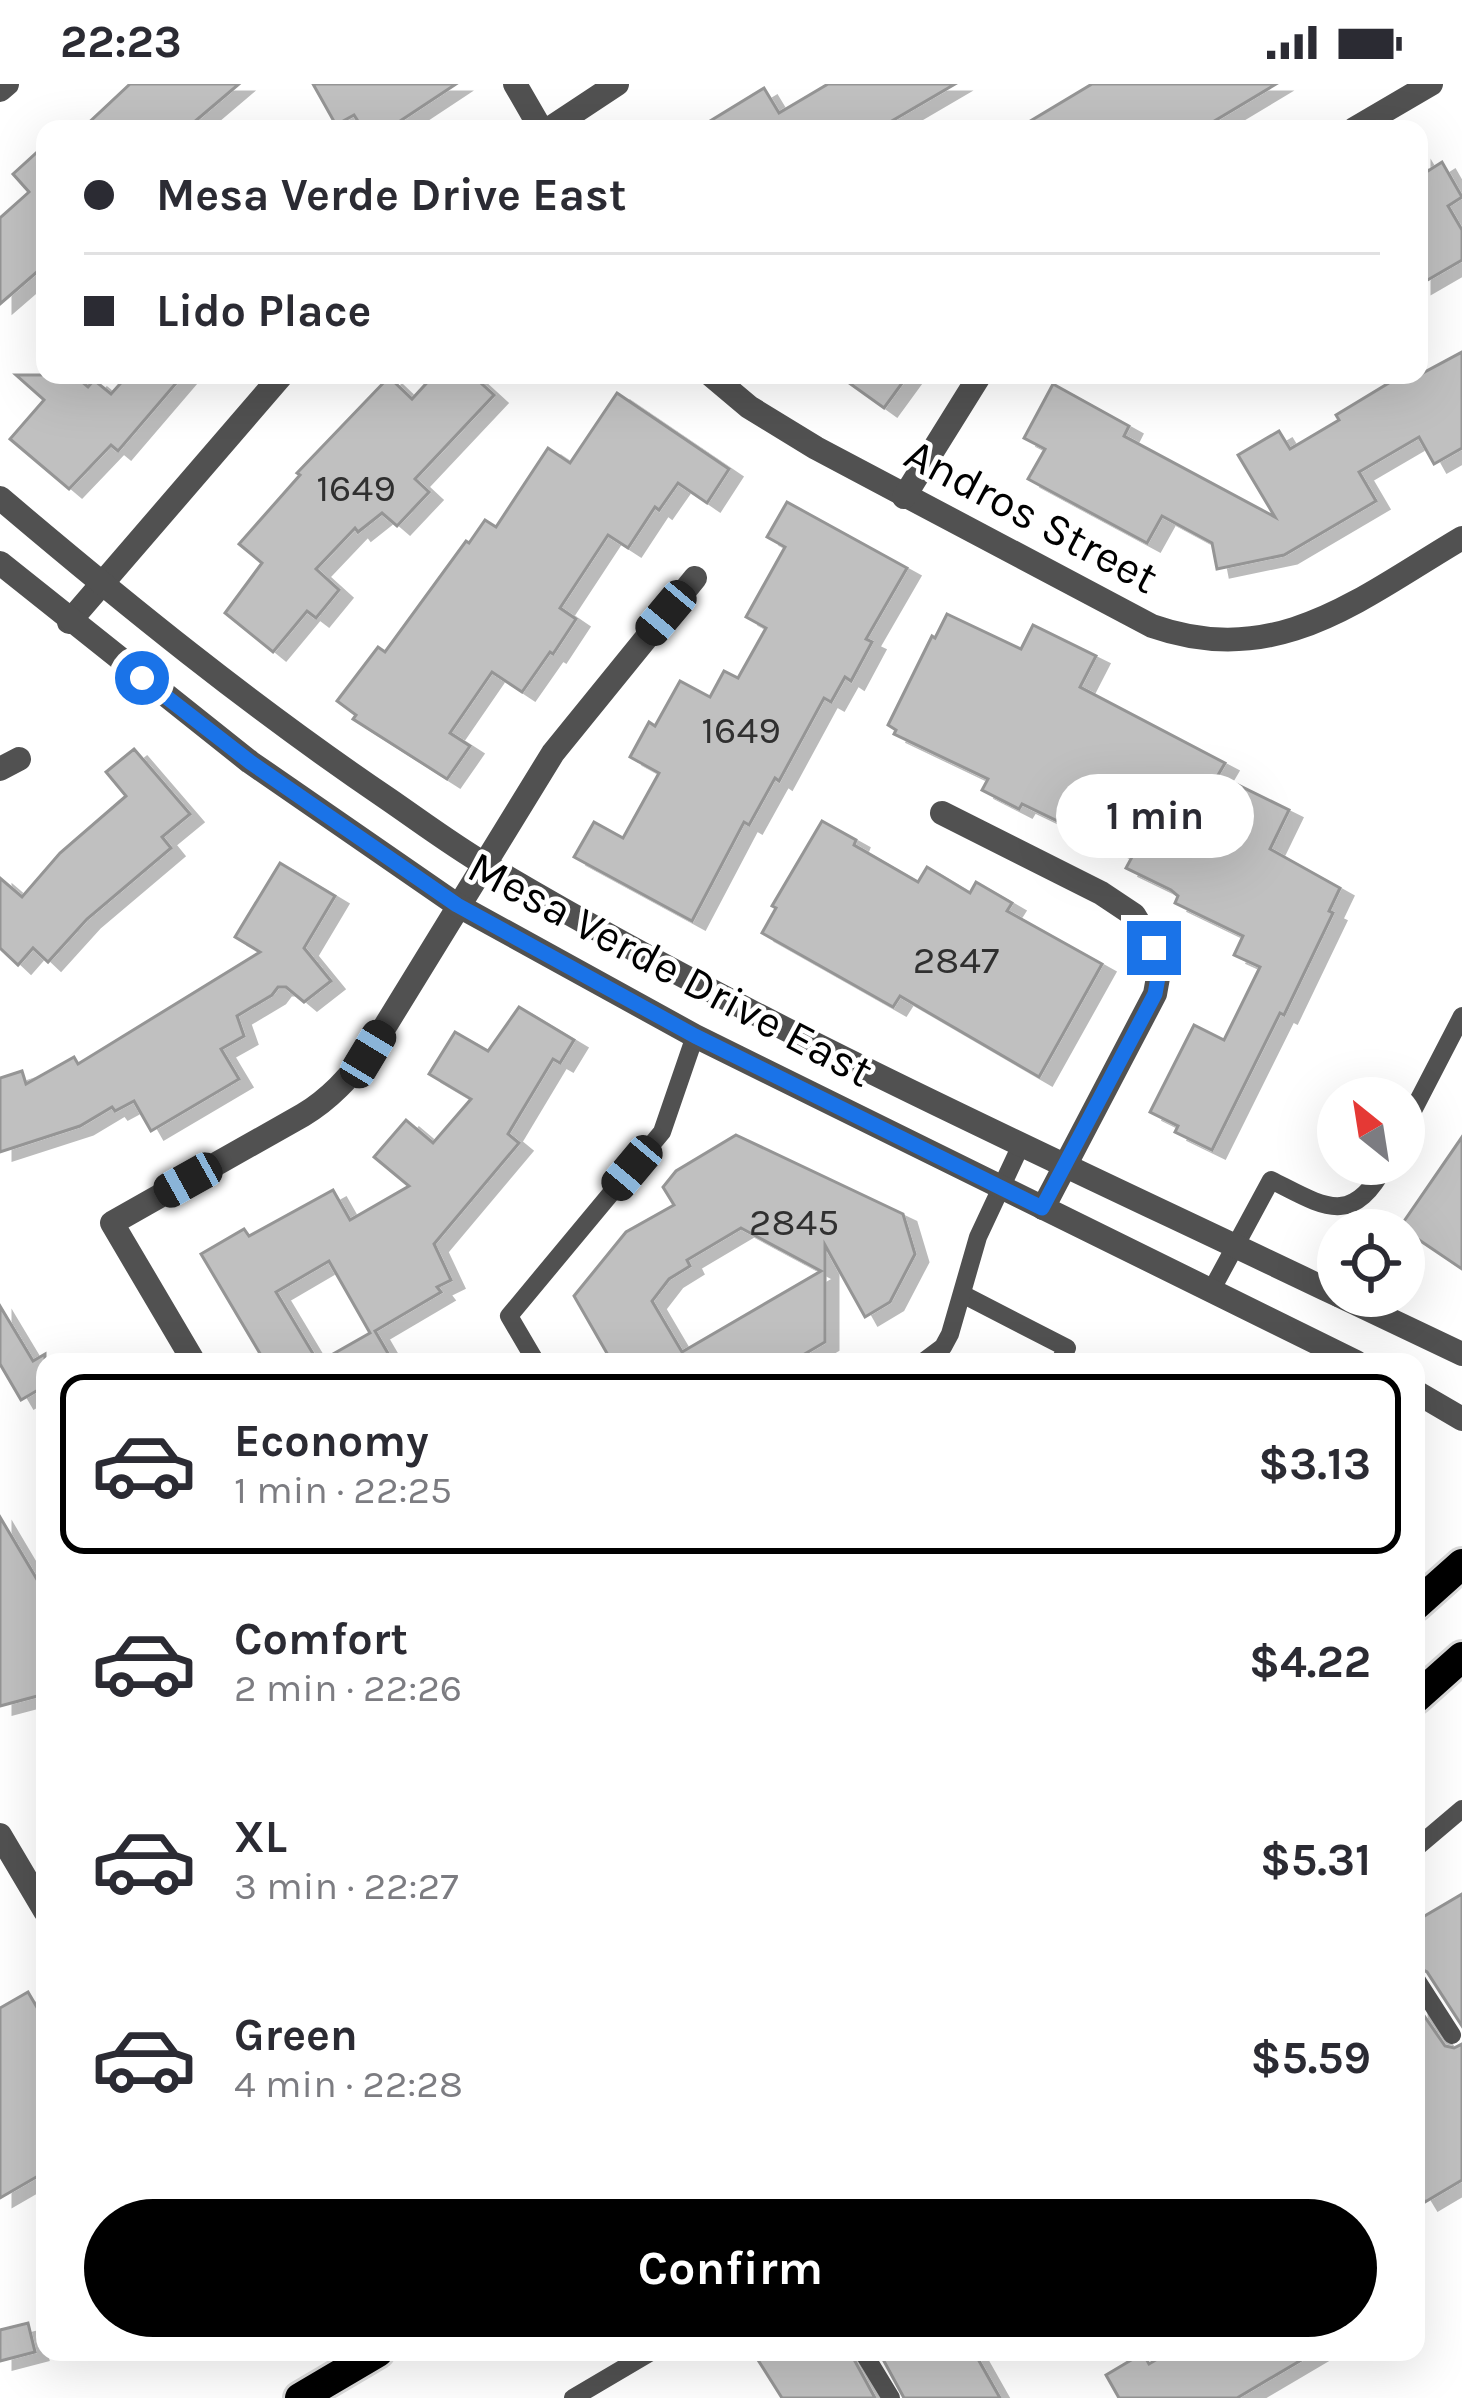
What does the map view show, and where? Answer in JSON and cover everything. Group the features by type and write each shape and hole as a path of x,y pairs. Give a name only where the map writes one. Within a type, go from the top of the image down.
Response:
{"main road":[{"path":"1425,1597 1462,1564"},
{"path":"1425,1691 1462,1658"},
{"path":"300,2398 363,2361"}],"street":[{"path":"0,90 8,84"},
{"path":"515,84 539,120"},
{"path":"559,120 617,84"},
{"path":"1369,120 1431,84"},
{"path":"69,622 273,384"},
{"name":"Andros Street","path":"723,384 777,425 904,497 1181,637 1234,643 1261,640 1337,612 1462,538"},
{"path":"904,497 974,384"},
{"name":"Mesa Verde Drive East","path":"0,498 102,585 298,738 482,863 724,996 1317,1285"},
{"name":"Mesa Verde Drive East","path":"0,563 250,762 457,905 695,1036 1338,1353"},
{"path":"189,1353 112,1223 303,1115 337,1090 368,1054 553,753 695,578"},
{"path":"942,813 1121,904 1145,930 1154,948 1159,972 1155,994 1042,1208"},
{"name":"Mesa Verde Drive East","path":"1384,1317 1462,1354"},
{"path":"1425,1397 1462,1419"},
{"path":"0,1835 36,1895"}],"lane":[{"path":"1425,1087 1462,1016"},
{"path":"531,1353 509,1316 662,1132 695,1036"},
{"path":"935,1353 943,1347 964,1295 974,1250 1022,1145"},
{"path":"1211,1291 1271,1180 1337,1208 1365,1197 1373,1185"},
{"path":"964,1295 1067,1348 1064,1353"},
{"path":"1425,1840 1462,1809"},
{"path":"1425,1993 1452,2035"},
{"path":"573,2398 636,2361"},
{"path":"868,2361 891,2398"}],"building":[{"path":"130,84 239,84 197,120 92,120"},
{"path":"313,84 456,84 402,120 357,120 354,115 333,120"},
{"path":"828,84 955,84 893,120 712,120 764,88 779,113"},
{"path":"1092,84 1276,84 1216,120 1032,120"},
{"path":"36,153 36,273 0,304 0,218 29,192 13,174"},
{"path":"1442,162 1462,197 1448,206 1462,230 1462,260 1428,280 1428,171"},
{"path":"1462,352 1462,448 1434,464 1419,437 1359,472 1376,501 1284,555 1217,569 1212,543 1162,516 1147,543 1028,479 1045,449 1024,438 1053,384 1129,426 1124,436 1275,517 1238,455 1279,431 1290,449 1387,384 1428,384 1428,370"},
{"path":"16,375 36,375 36,384 99,384 111,394 120,384 175,384 118,451 111,445 69,489 10,439 44,400"},
{"path":"382,384 396,384 412,399 426,384 482,384 494,395 415,479 429,492 397,526 382,513 358,532 355,528 316,569 339,590 316,618 307,611 273,652 225,613 262,563 239,544 300,475 297,473"},
{"path":"851,384 901,384 884,408"},
{"path":"617,393 729,469 707,503 678,483 628,548 608,535 560,608 576,619 553,654 522,692 492,672 450,733 470,746 447,779 353,719 356,715 337,701 378,647 385,652 485,520 496,527 548,448 570,463"},
{"path":"787,502 907,568 866,639 872,642 851,681 845,677 831,702 824,698 779,781 775,778 749,825 744,822 692,921 574,857 594,822 623,838 659,773 630,757 649,722 655,726 680,681 710,697 724,671 738,678 766,628 746,617 785,547 767,537"},
{"path":"947,614 1021,649 1033,625 1096,656 1080,687 1225,763 1218,775 1289,810 1270,849 1340,888 1329,911 1333,913 1284,1015 1280,1013 1212,1150 1175,1132 1178,1126 1150,1112 1194,1025 1224,1040 1260,967 1234,955 1243,936 1175,903 1178,896 1171,890 1126,868 1132,857 982,790 988,779 894,734 896,730 888,725"},
{"path":"134,749 190,814 162,837 171,848 87,919 48,962 33,948 18,965 0,948 0,878 22,897 60,853 126,796 106,772"},
{"path":"822,821 918,882 927,867 970,893 976,882 1012,903 1007,911 1102,964 1039,1077 900,996 893,1007 762,933 776,908 772,906"},
{"path":"280,863 335,896 304,948 331,981 304,1002 286,987 278,987 237,1016 244,1036 221,1049 239,1079 151,1131 134,1101 115,1111 112,1107 80,1126 0,1152 0,1078 22,1071 26,1084 74,1057 78,1064 260,952 235,937"},
{"path":"519,1007 574,1040 560,1063 553,1059 508,1134 519,1143 434,1244 451,1280 437,1287 441,1292 375,1331 388,1353 335,1353 370,1333 329,1261 276,1292 313,1353 260,1353 201,1254 244,1229 249,1236 333,1190 350,1220 409,1186 374,1157 406,1120 433,1143 471,1099 429,1074 455,1032 488,1051"},
{"path":"736,1135 903,1214 915,1254 890,1302 865,1317 825,1245 825,1342 806,1353 607,1353 574,1296 626,1232 674,1205 663,1187 676,1171","holes":["741,1228 821,1271 682,1352 652,1301 669,1279 690,1266 687,1260"]},
{"path":"1462,1137 1462,1269 1425,1244 1425,1209 1412,1209"},
{"path":"0,1306 36,1359 36,1391 21,1400 0,1364"},
{"path":"0,1517 36,1578 36,1696 0,1706"},
{"path":"1462,1894 1462,2026 1425,1971 1425,1916"},
{"path":"28,1992 36,2006 36,2177 0,2198 0,2008"},
{"path":"1425,2017 1445,2046 1462,2044 1462,2180 1425,2202"},
{"path":"28,2323 35,2352 0,2361 0,2330"},
{"path":"759,2361 855,2361 875,2398 782,2398"},
{"path":"884,2361 979,2361 1000,2398 904,2398"},
{"path":"1130,2361 1300,2361 1237,2398 1119,2398 1106,2375"}],"route":[{"path":"142,678 250,762 457,905 695,1036 1042,1208 1155,994 1159,972 1154,948"}]}
